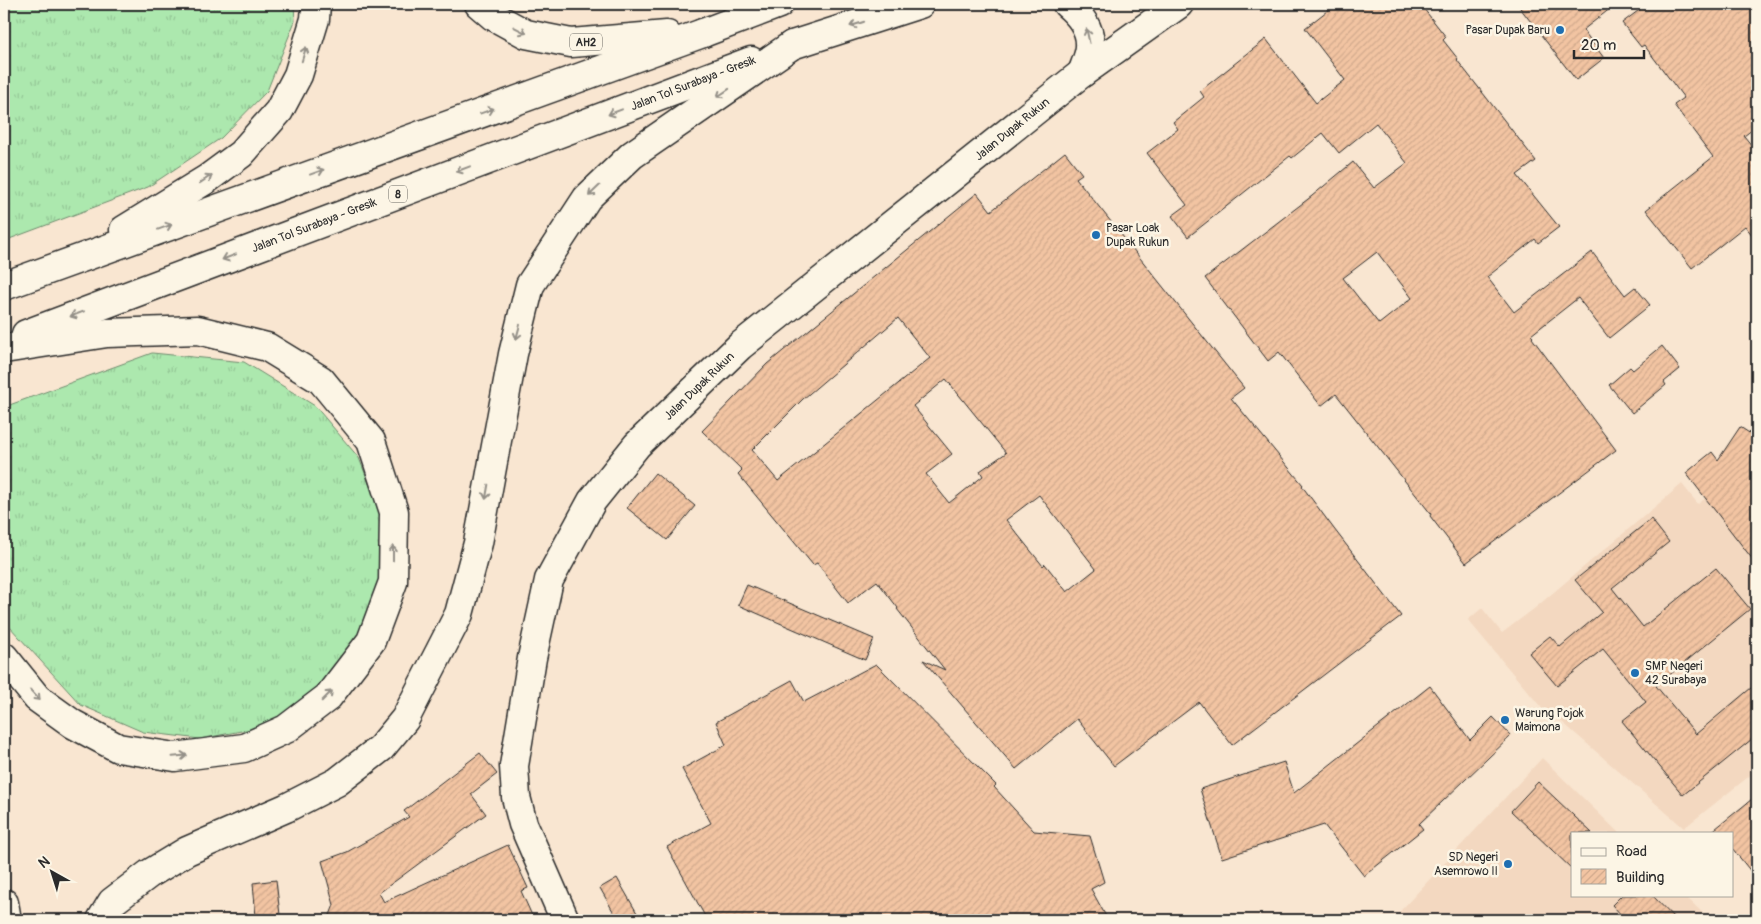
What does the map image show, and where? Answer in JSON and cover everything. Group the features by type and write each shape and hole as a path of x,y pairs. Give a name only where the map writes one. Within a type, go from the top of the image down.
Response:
{"main road":[{"path":"75,260 206,179 241,154 279,112 294,82 315,19 316,4"},
{"name":"AH2","path":"479,4 493,16 526,34 571,43 703,32"},
{"path":"4,286 779,4"},
{"path":"101,920 112,902 148,874 187,850 286,808 337,782 381,748 405,719 459,614 478,543 512,354 530,284 587,198 632,154 792,45 920,4"},
{"path":"1067,4 1078,13 1087,28 1090,46 1082,73"},
{"name":"Jalan Dupak Rukun","path":"565,920 523,824 516,797 514,766 532,658 549,580 592,501 637,445 740,346 1082,73 1172,6"},
{"name":"Jalan Tol Surabaya - Gresik","path":"4,342 792,45"},
{"path":"4,349 107,333 198,330 267,347 321,380 372,440 394,512 394,522 393,582 370,641 328,697 286,729 244,748 175,757 118,748 73,724 37,698 4,657"},
{"path":"4,903 7,920"}],"shaded area":[{"name":"SMP Negeri 42 Surabaya","path":"1742,469 1757,483 1757,770 1684,828 1562,722 1545,712 1468,620 1482,608 1502,633 1535,608 1682,484 1698,504"},
{"name":"SD Negeri Asemrowo II","path":"1542,758 1618,832 1571,832 1571,896 1685,896 1710,920 1392,920"}],"green space":[{"path":"4,4 294,4 295,21 267,91 221,138 148,187 4,241"},
{"path":"152,353 244,362 315,406 359,458 382,516 385,583 361,637 318,691 267,726 200,739 143,732 81,705 9,626 4,603 4,407"}],"building":[{"path":"1336,4 1420,4 1446,37 1443,40 1457,60 1536,161 1517,175 1559,227 1538,243 1535,239 1487,277 1514,312 1592,252 1625,295 1635,287 1650,305 1609,338 1578,298 1531,335 1616,450 1466,563 1430,516 1431,514 1336,394 1321,406 1279,352 1268,361 1205,278 1353,162 1374,188 1407,163 1376,123 1339,153 1323,133 1292,158 1290,156 1188,237 1172,216 1187,205 1147,153 1178,129 1173,122 1204,97 1200,91 1266,39 1316,103 1345,80 1305,28","holes":["1377,252 1412,298 1379,324 1343,278"]},
{"name":"Pasar Dupak Baru","path":"1517,4 1616,4 1583,30 1604,58 1576,80"},
{"path":"1647,4 1757,4 1757,126 1744,136 1757,152 1757,241 1745,226 1692,268 1646,210 1713,157 1674,105 1684,98 1644,45 1641,47 1622,23"},
{"path":"1065,152 1082,174 1076,178 1244,388 1231,398 1303,485 1334,529 1401,616 1232,745 1199,702 1114,766 1077,719 1016,769 923,660 945,670 877,581 848,603 817,563 813,565 738,474 742,470 702,431 767,364 977,193 991,211","holes":["898,318 930,358 778,481 752,450 803,399","946,379 1006,453 980,471 983,476 949,503 926,474 952,454 913,406","1039,495 1096,569 1067,592 1045,564 1043,566 1006,520"]},
{"path":"1662,346 1680,369 1664,382 1666,385 1632,413 1609,385 1630,367 1633,370"},
{"path":"1740,427 1757,438 1757,565 1686,473 1712,452 1718,460"},
{"path":"655,473 695,506 667,540 627,508"},
{"path":"1651,519 1669,542 1612,588 1643,627 1716,568 1750,609 1656,686 1696,734 1757,683 1757,735 1683,795 1622,721 1646,702 1603,649 1557,686 1529,653 1550,636 1560,647 1602,612 1575,580"},
{"path":"747,585 874,639 865,660 738,605"},
{"path":"876,664 996,785 994,787 1034,831 1090,836 1104,882 1091,889 1108,920 707,920 667,847 711,823 682,769 726,745 716,722 792,680 804,702"},
{"path":"1430,686 1470,740 1493,717 1511,736 1419,824 1423,829 1364,876 1324,825 1222,858 1200,789 1284,762 1294,793"},
{"path":"480,753 497,774 471,794 486,814 379,893 384,902 508,845 528,888 521,891 534,920 328,920 334,905 322,861 347,852 409,817 404,811"},
{"path":"1538,782 1591,832 1571,832 1571,868 1511,811"},
{"path":"1757,795 1757,879 1734,850 1734,832 1711,832"},
{"path":"617,878 641,920 618,920 600,888"},
{"path":"276,880 280,915 256,917 253,883"},
{"path":"1621,896 1653,896 1676,920 1626,920 1612,905"}],"place":[{"name":"Pasar Dupak Baru","path":"1560,30"},
{"name":"Pasar Loak Dupak Rukun","path":"1096,235"},
{"name":"SMP Negeri 42 Surabaya","path":"1635,673"},
{"name":"Warung Pojok Maimona","path":"1505,720"},
{"name":"SD Negeri Asemrowo II","path":"1508,864"}]}
